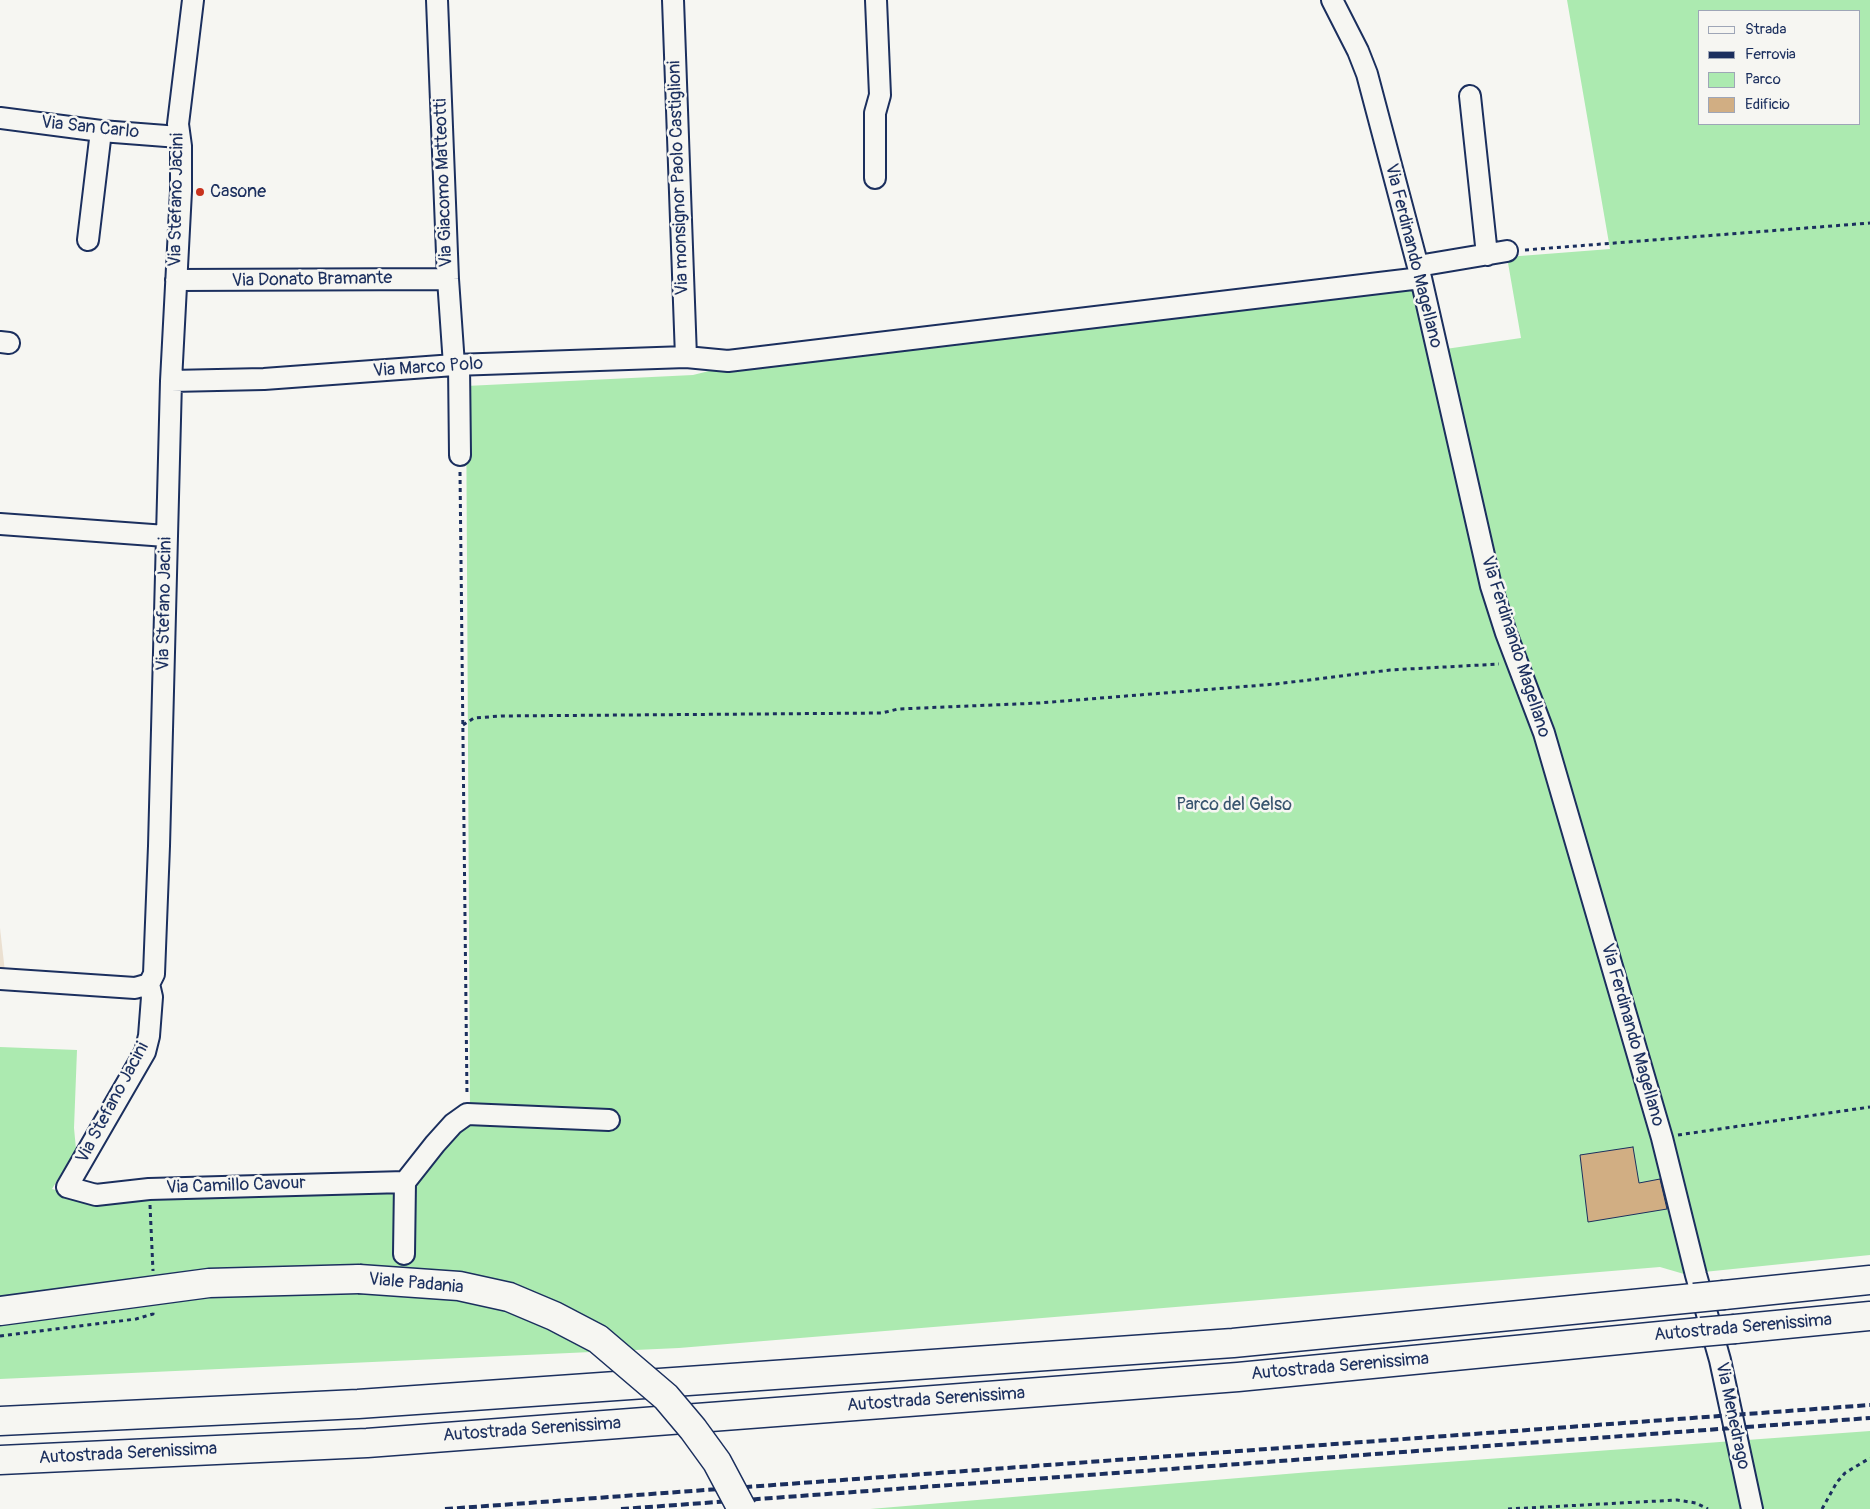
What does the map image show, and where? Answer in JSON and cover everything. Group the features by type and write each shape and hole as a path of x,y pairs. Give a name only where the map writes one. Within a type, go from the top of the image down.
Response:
{"main road":[{"name":"Viale Padania","path":"0,1310 209,1283 359,1279 459,1286 510,1297 554,1316 598,1339 666,1396 694,1429 716,1462 742,1509"},
{"name":"Autostrada Serenissima","path":"0,1421 368,1404 1214,1344 1870,1280"},
{"name":"Autostrada Serenissima","path":"0,1460 367,1443 1238,1377 1870,1316"}],"street":[{"name":"Via Stefano Jacini","path":"67,1187 145,1052 149,1036 152,1007 149,984 154,974 159,856 171,381 181,191 178,124 193,0"},
{"name":"Via Giacomo Matteotti","path":"437,0 448,279 456,365 460,455"},
{"name":"Via monsignor Paolo Castiglioni","path":"673,0 686,357"},
{"path":"875,178 875,113 880,95 876,0"},
{"name":"Via Ferdinando Magellano","path":"1332,0 1358,51 1367,74 1420,272 1491,586 1544,734 1662,1138 1687,1237"},
{"path":"1470,96 1497,253"},
{"name":"Via San Carlo","path":"0,118 101,131 179,137"},
{"path":"88,240 101,131"},
{"name":"Via Marco Polo","path":"171,381 264,379 456,365 686,357 728,361 1420,272 1497,253"},
{"name":"Via Donato Bramante","path":"176,280 448,279"},
{"path":"0,524 166,536"},
{"path":"0,978 135,988 149,984"},
{"path":"404,1254 406,1182 435,1144 453,1124 467,1114 609,1120"},
{"name":"Via Camillo Cavour","path":"67,1187 96,1195 149,1189 406,1182"},
{"name":"Via Menedrago","path":"1687,1237 1720,1360 1752,1509"}],"path":[{"path":"1497,253 1870,223"},
{"path":"460,455 467,1114"},
{"path":"463,726 474,718 501,716 882,713 898,709 973,707 1276,684 1390,670 1497,665 1517,661"},
{"path":"1662,1138 1870,1106"},
{"path":"149,1189 153,1272"},
{"path":"0,1336 136,1319 153,1314 155,1307"},
{"path":"1822,1509 1836,1482 1845,1473 1870,1458"},
{"path":"1508,1509 1677,1500 1696,1502 1708,1509"}],"shaded area":[{"path":"0,928 5,972 0,971"}],"green space":[{"name":"Parco del Gelso","path":"1567,0 1870,0 1870,1255 1684,1274 1660,1267 679,1348 0,1379 0,1047 77,1050 74,1128 76,1149 52,1189 91,1199 384,1187 470,1109 466,386 693,375 725,367 1415,284 1432,351 1521,338 1507,257 1610,249"},
{"path":"1870,1431 1870,1509 870,1509 1310,1472"}],"building":[{"path":"1633,1147 1639,1183 1660,1179 1667,1209 1588,1222 1580,1155"}],"railway":[{"path":"445,1509 1870,1405"},
{"path":"621,1509 1870,1418"}],"place":[{"name":"Casone","path":"200,192"}]}
